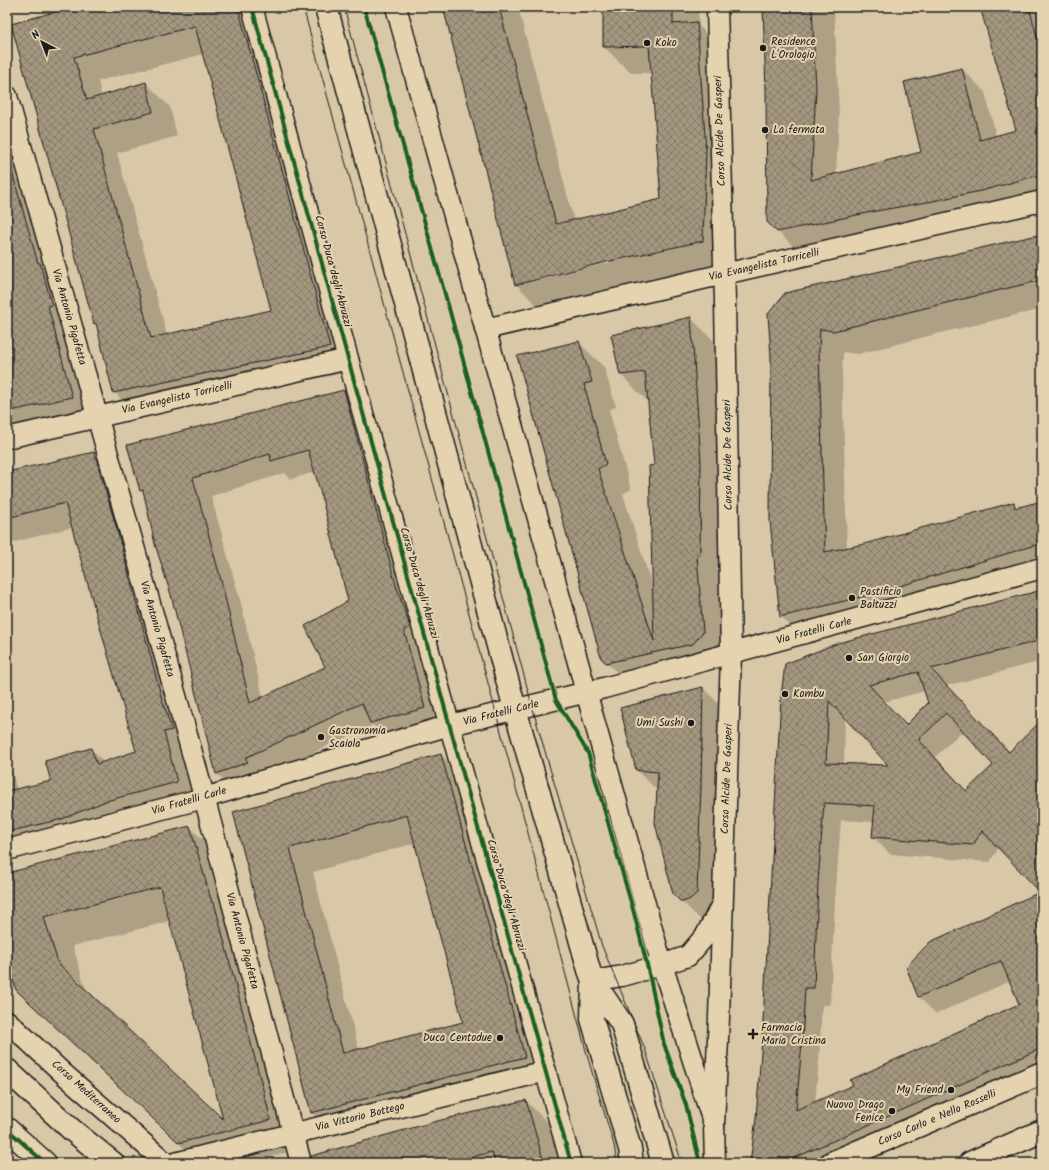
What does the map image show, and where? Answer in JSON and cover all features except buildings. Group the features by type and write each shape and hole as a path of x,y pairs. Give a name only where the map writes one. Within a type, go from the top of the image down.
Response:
{"main road":[{"path":"326,7 515,709 587,963 593,981 622,1024 663,1163"},
{"path":"593,981 592,1019 630,1149 632,1163"},
{"path":"7,1070 72,1130 113,1163"},
{"name":"Corso Carlo e Nello Rosselli","path":"831,1163 1042,1073"},
{"path":"7,1129 45,1163"},
{"path":"970,1163 1042,1131"}],"street":[{"name":"Corso Duca degli Abruzzi","path":"252,7 571,1163"},
{"path":"396,7 662,965 714,1125"},
{"name":"Corso Alcide De Gasperi","path":"715,1163 714,1125 720,1017 722,903 731,654 724,274 716,7"},
{"name":"Via Antonio Pigafetta","path":"7,96 204,798 301,1163"},
{"name":"Via Evangelista Torricelli","path":"485,329 1042,201"},
{"name":"Via Evangelista Torricelli","path":"7,438 96,416 348,359"},
{"name":"Via Fratelli Carle","path":"7,850 204,798 450,725 587,692 731,654 1042,568"},
{"name":"Corso Alcide De Gasperi","path":"593,981 622,976 688,956 706,934 722,903"},
{"name":"Corso Mediterraneo","path":"7,1021 71,1080 166,1163"},
{"name":"Via Vittorio Bottego","path":"175,1163 546,1071"}],"tram line":[{"path":"303,7 488,683 589,1062 614,1145 617,1163"},
{"path":"344,7 537,724 602,946 645,1049 682,1163"}],"cycle path":[{"path":"252,7 571,1163"},
{"path":"364,7 450,312 556,700 588,753 634,913 664,1044 686,1105 700,1163"},
{"path":"7,1129 45,1163"}],"place":[{"name":"Koko","path":"647,43"},
{"name":"Residence L'Orologio","path":"763,48"},
{"name":"La fermata","path":"765,130"},
{"name":"Pastificio Baltuzzi","path":"852,598"},
{"name":"San Giorgio","path":"849,658"},
{"name":"Kombu","path":"785,694"},
{"name":"Umi Sushi","path":"691,723"},
{"name":"Gastronomia Scaiola","path":"321,737"},
{"name":"Farmacia Maria Cristina","path":"753,1034"},
{"name":"Duca Centodue","path":"500,1038"},
{"name":"My Friend","path":"951,1090"},
{"name":"Nuovo Drago Fenice","path":"892,1111"}]}
